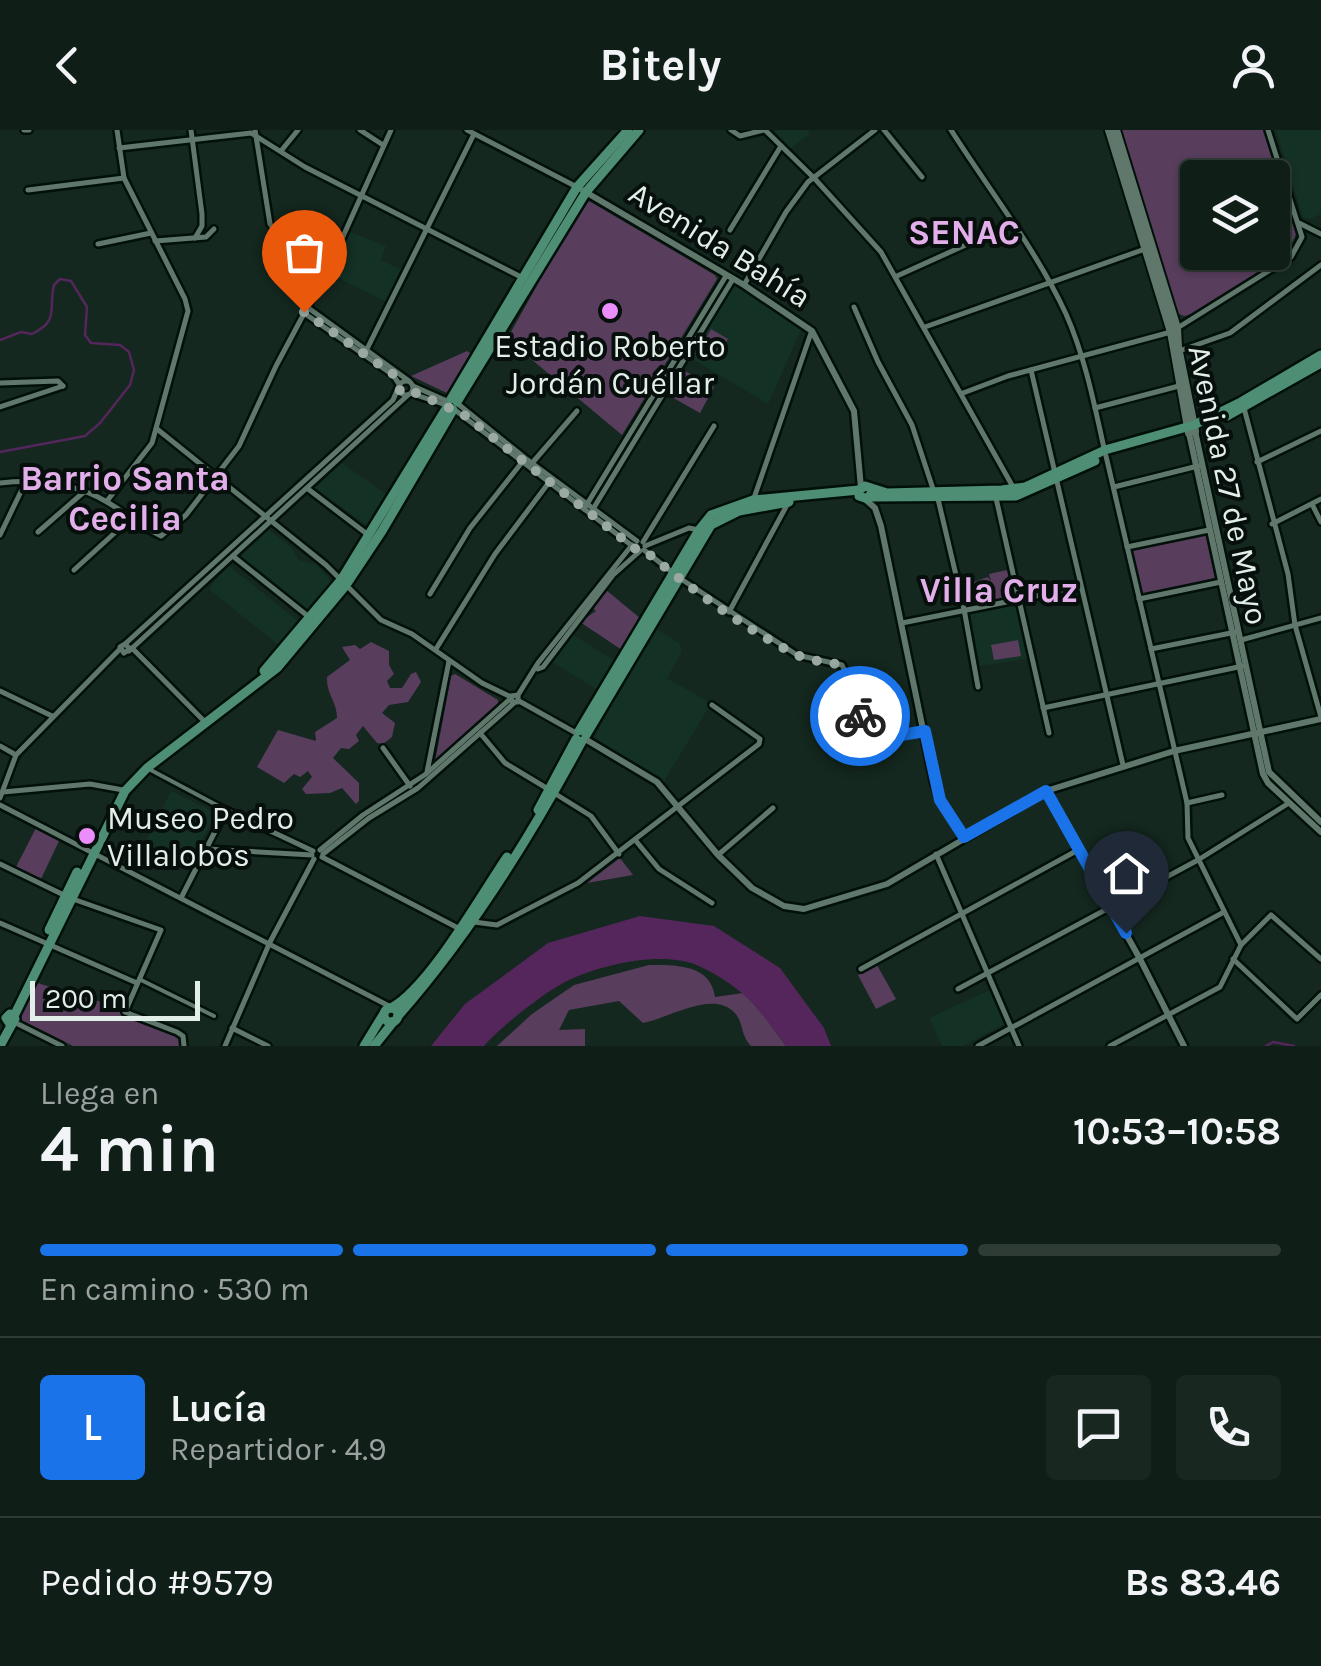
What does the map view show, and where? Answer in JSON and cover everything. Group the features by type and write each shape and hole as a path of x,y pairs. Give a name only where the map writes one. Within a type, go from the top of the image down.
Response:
{"main road":[{"path":"123,790 277,668 344,582 582,189 628,130"},
{"path":"582,189 639,130"},
{"name":"Avenida 27 de Mayo","path":"1112,130 1174,330 1192,429"},
{"name":"Avenida 27 de Mayo","path":"1174,330 1180,386 1192,429"},
{"path":"1192,429 1321,355"},
{"path":"364,1046 424,977 551,791 711,515 753,500 865,492 996,498 1025,494 1106,453 1192,429 1244,408 1321,364"},
{"path":"936,495 1014,490 1056,476"},
{"path":"702,532 729,515 865,492"},
{"path":"0,1034 132,773 205,723 273,664 344,582"},
{"path":"374,1046 390,1014 439,968 535,827 551,791"},
{"path":"0,1046 9,1018"}],"street":[{"path":"107,501 144,457 157,428 188,311 124,178 117,130"},
{"path":"191,130 202,214 202,226 195,238"},
{"path":"281,152 298,130"},
{"path":"360,130 383,145"},
{"path":"0,483 26,480 84,490 161,536 166,534 217,478 250,425 331,263 391,130"},
{"path":"732,130 740,136 764,130 870,236 897,276 1014,490"},
{"path":"744,285 808,182 875,130"},
{"path":"884,130 922,177"},
{"path":"950,130 1050,284 1082,355 1160,684 1186,803 1186,830 1241,945"},
{"path":"963,393 1174,330 1291,257 1302,238 1268,130"},
{"path":"366,351 470,132"},
{"name":"Avenida Bahía","path":"470,132 582,189 744,285 812,331 854,411 858,474 879,516 940,800 964,837"},
{"path":"119,148 256,134 360,196 527,280"},
{"path":"256,134 270,224 277,233 331,263"},
{"path":"730,230 781,146"},
{"path":"28,190 124,178"},
{"path":"1298,223 1321,234"},
{"path":"897,276 1012,224"},
{"path":"155,241 206,237 214,228"},
{"path":"98,244 151,232"},
{"path":"925,327 1149,248"},
{"path":"1178,350 1230,334 1321,265"},
{"path":"588,509 729,278"},
{"path":"854,307 912,425 936,495 978,686"},
{"path":"305,310 412,384 452,404 675,576 729,612 797,655 842,665 854,690 870,760"},
{"path":"305,310 393,374 401,393 409,395"},
{"path":"753,500 812,331"},
{"path":"1031,370 1123,764"},
{"path":"0,383 58,381 62,386 0,407"},
{"path":"399,385 412,384"},
{"path":"409,395 412,384"},
{"path":"123,790 90,784 1,795 16,755 52,716 109,662 234,557 300,483 392,400 399,385"},
{"path":"1095,408 1180,386"},
{"path":"129,649 228,552 409,395 416,393 452,404"},
{"path":"157,428 326,565 380,620 436,649 503,696 658,782 718,855 752,888 784,906 804,909 887,884 1046,791 1123,764 1321,718 1244,408"},
{"path":"532,463 577,411"},
{"path":"206,849 317,854 427,777 480,733 543,667 637,546 714,426"},
{"name":"Avenida 27 de Mayo","path":"1192,429 1256,734 1269,772 1321,832"},
{"path":"1257,462 1321,431"},
{"path":"524,460 550,480"},
{"path":"430,594 470,528 524,460"},
{"path":"1114,487 1199,465"},
{"path":"0,535 26,480"},
{"path":"436,649 496,554 550,480"},
{"path":"300,483 371,540"},
{"path":"38,532 84,490"},
{"path":"996,498 1049,733"},
{"path":"1272,524 1321,499"},
{"path":"729,612 789,502"},
{"path":"1312,504 1321,522"},
{"path":"588,509 637,546"},
{"path":"74,570 131,518"},
{"path":"538,669 538,663 637,546 689,528 702,532"},
{"path":"1126,548 1214,529"},
{"path":"228,552 309,618"},
{"path":"1139,599 1226,581"},
{"path":"902,623 1081,588"},
{"path":"1151,648 1321,618"},
{"path":"129,649 205,723"},
{"path":"427,777 448,661"},
{"path":"1043,708 1243,666"},
{"path":"0,691 52,716"},
{"path":"226,1046 270,942 317,854 363,816 427,777 514,699"},
{"path":"471,921 497,925 578,883 760,744 760,738 712,705"},
{"path":"839,748 925,731"},
{"path":"480,733 505,763 591,816 619,854"},
{"path":"0,746 16,755"},
{"path":"384,748 410,786"},
{"path":"147,768 458,928"},
{"path":"1046,791 1184,1046"},
{"path":"1186,803 1222,796"},
{"path":"958,989 1198,860 1293,801"},
{"name":"Avenida 27 de Mayo","path":"1293,801 1321,822"},
{"path":"0,805 270,942 372,998 390,1014"},
{"path":"718,855 774,808"},
{"path":"181,898 226,810"},
{"path":"636,841 659,869 712,904"},
{"path":"861,969 1078,850"},
{"path":"936,854 1019,1046"},
{"path":"0,864 67,897 162,930 125,1012 177,1032 183,1036 184,1046"},
{"path":"978,1046 1224,912"},
{"path":"1110,1046 1220,987 1241,945 1271,915 1321,959"},
{"path":"0,923 214,1016"},
{"path":"1234,959 1297,1019 1321,995"},
{"path":"372,998 390,1014"},
{"path":"9,1018 62,1046"},
{"path":"232,1028 268,1046"}],"shaded area":[{"path":"1118,130 1265,130 1274,160 1180,160 1180,270 1265,270 1184,316 1174,312"},
{"path":"1276,130 1321,130 1321,214 1310,219 1303,217 1290,175 1290,160 1285,160"},
{"path":"773,133 810,133 787,151"},
{"name":"Estadio Roberto Jordán Cuéllar","path":"589,201 717,279 622,435 507,339 581,207"},
{"path":"1290,214 1296,234 1290,248"},
{"path":"350,232 386,246 381,260 402,270 387,302 330,274"},
{"path":"735,285 802,328 768,404 689,357 730,287"},
{"path":"711,329 728,339 716,361 698,352"},
{"path":"467,351 471,354 447,393 411,376"},
{"path":"685,371 714,387 700,413 670,396"},
{"path":"342,463 387,495 368,526 314,488"},
{"path":"269,530 290,546 299,560 316,564 333,584 310,613 240,556"},
{"path":"1205,532 1215,578 1141,595 1131,551"},
{"path":"228,565 302,624 282,648 209,589"},
{"path":"1007,570 1013,596 996,600 994,594 971,602 965,585 988,577 991,582 989,574"},
{"path":"606,590 640,618 622,650 580,622 596,611 593,608"},
{"path":"1016,605 1030,658 980,666 970,614"},
{"path":"653,627 679,643 682,651 667,678 707,701 709,707 664,781 594,738"},
{"path":"572,634 617,662 599,691 551,661"},
{"path":"1018,640 1021,656 994,660 991,645"},
{"path":"371,642 389,651 394,674 387,681 390,688 402,688 416,672 421,682 408,702 389,705 382,713 395,723 392,737 383,744 377,743 363,726 356,735 359,741 349,749 341,748 333,758 359,783 359,801 356,804 342,788 306,794 302,789 312,777 308,771 300,777 294,774 284,783 257,767 278,730 316,741 315,732 337,718 327,677 350,660 342,647 355,645 360,649"},
{"path":"455,674 498,700 498,705 435,762 451,676"},
{"path":"171,791 216,813 189,864 145,843"},
{"path":"36,828 60,839 40,881 15,869"},
{"path":"620,858 633,875 587,883"},
{"path":"640,916 714,926 780,968 824,1028 831,1046 786,1046 759,1011 730,984 688,962 654,959 617,964 569,980 524,1010 484,1046 431,1046 465,1004 548,943"},
{"path":"649,965 680,966 699,972 707,978 715,997 743,993 751,998 786,1046 751,1046 737,1016 725,1006 702,1004 643,1023 619,1001 569,1010 559,1030 585,1029 585,1046 497,1046 532,1014 574,985"},
{"path":"877,965 896,999 876,1009 858,975"},
{"path":"34,982 122,1008 121,1015 178,1037 180,1046 73,1046 19,1019"},
{"path":"990,990 1006,1023 963,1046 942,1046 929,1018"}],"waterway":[{"path":"0,340 41,329 50,319 54,285 60,279 71,281 87,307 85,335 91,343 120,345 129,352 134,370 130,385 85,436 0,452"},
{"path":"1266,1046 1273,1042 1294,1046"}],"way so far":[{"path":"304,312 393,374 401,393 416,393 463,414 630,545 644,550 756,631 797,655 842,665 847,670 860,716"}],"place":[{"name":"Estadio Roberto Jordán Cuéllar","path":"610,311"},
{"name":"Museo Pedro Villalobos","path":"87,836"}],"district":[{"name":"SENAC","path":"964,232"},
{"name":"Barrio Santa Cecilia","path":"125,498"},
{"name":"Villa Cruz","path":"999,590"}],"route":[{"path":"860,716 866,741 925,731 940,800 964,837 1046,791 1126,933"}]}
